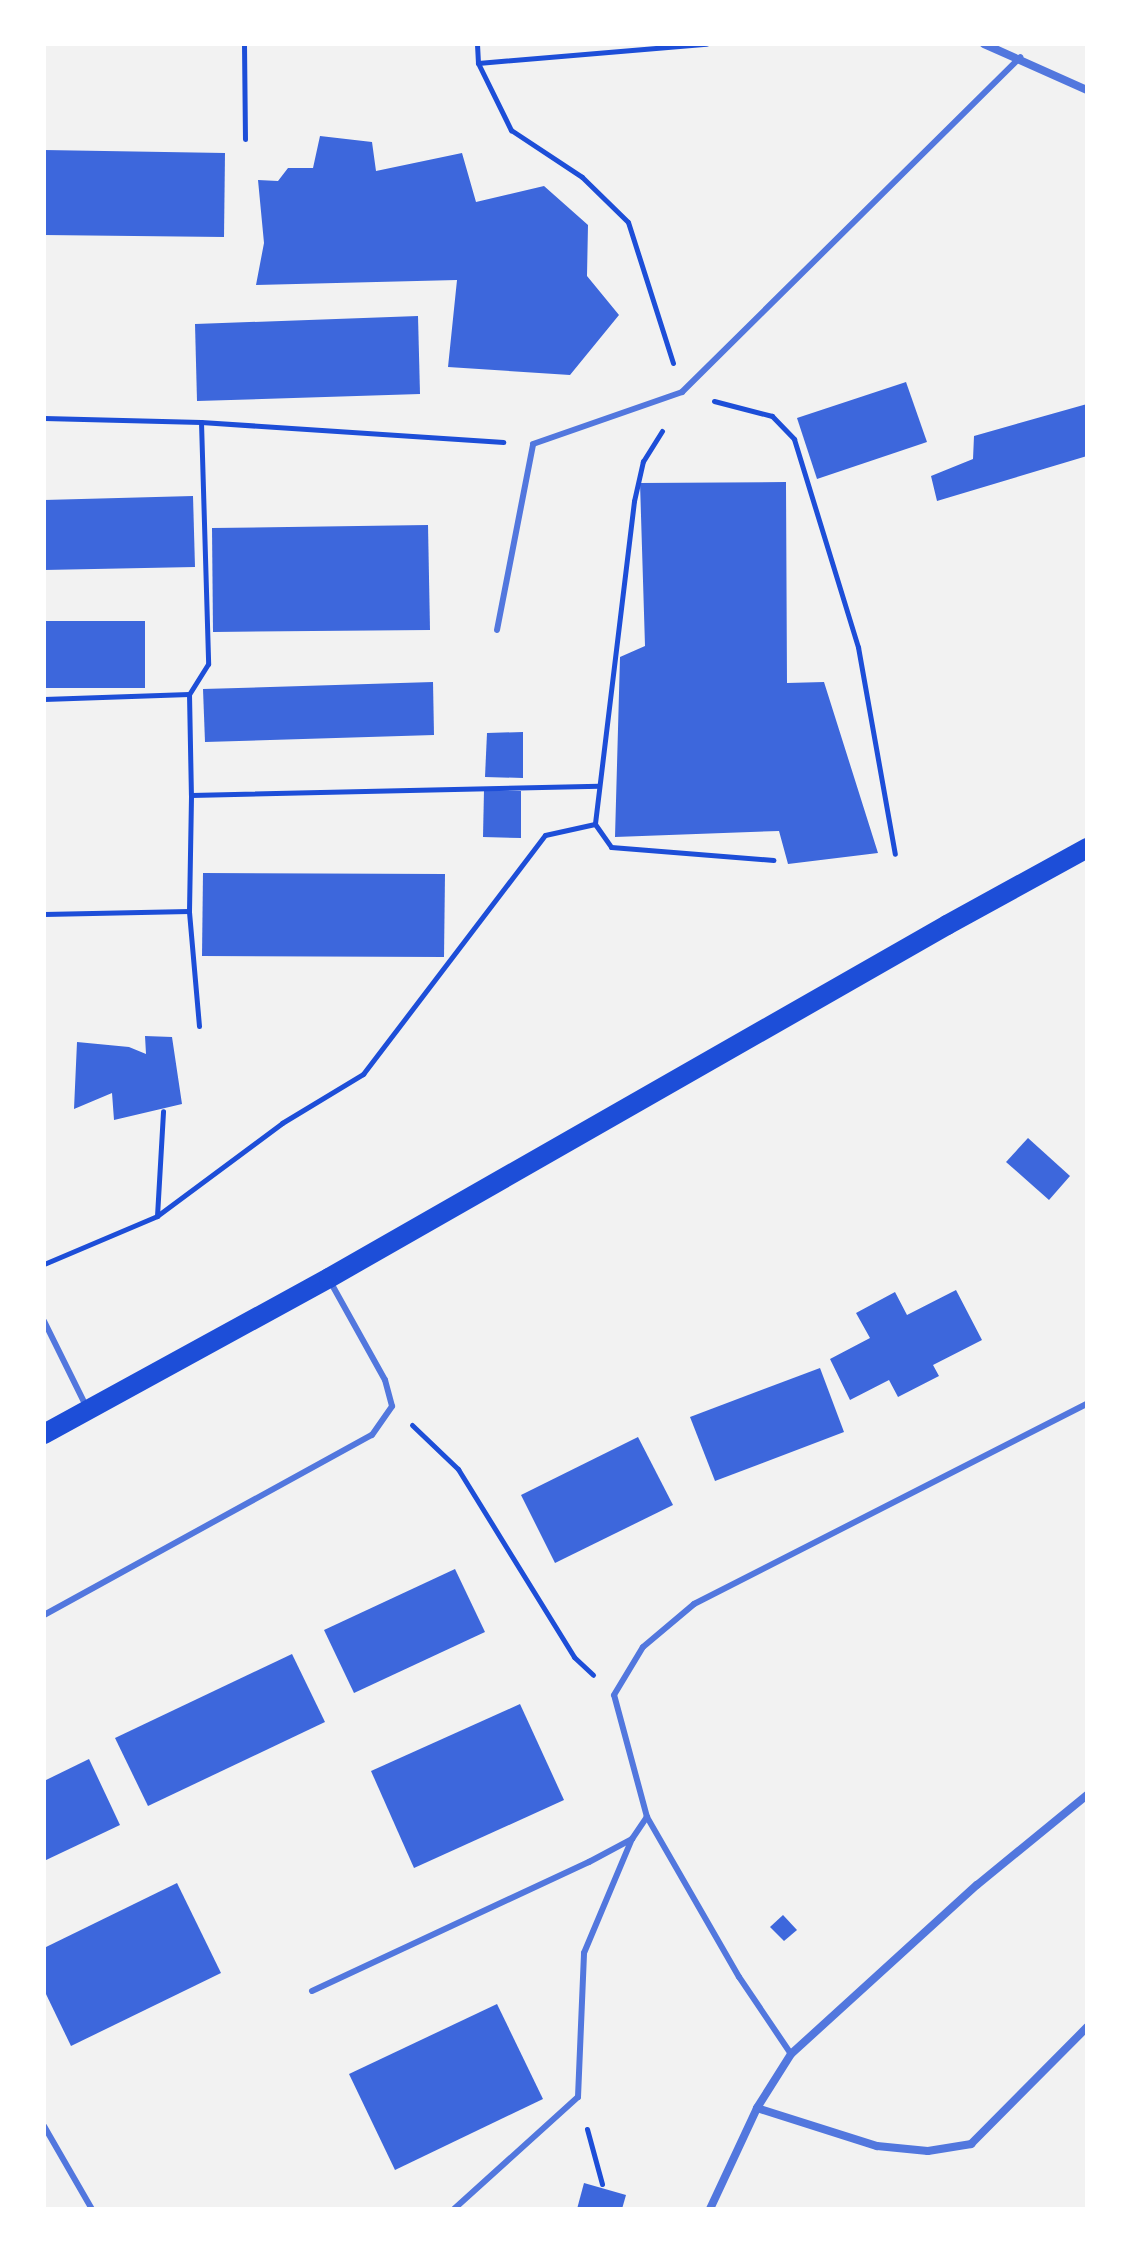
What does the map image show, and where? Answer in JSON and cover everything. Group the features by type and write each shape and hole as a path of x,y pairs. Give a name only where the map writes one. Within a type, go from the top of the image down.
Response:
{"main road":[{"path":"44,1434 329,1278 933,932 1087,848"}],"street":[{"path":"984,44 1020,57 1087,90"},
{"path":"710,2209 757,2108 791,2054 977,1885 1087,1795"},
{"path":"757,2108 877,2146 928,2151 971,2144 1087,2027"}],"lane":[{"path":"497,630 533,444 682,392 1020,57"},
{"path":"44,1615 372,1435 392,1406 385,1380 329,1278"},
{"path":"44,1321 87,1410"},
{"path":"791,2054 739,1977 647,1817 614,1695 643,1647 694,1604 1087,1404"},
{"path":"454,2209 578,2097 584,1953 632,1839 647,1817"},
{"path":"312,1991 525,1893 632,1839"},
{"path":"44,2126 92,2209"}],"path":[{"path":"244,44 245,139"},
{"path":"477,44 478,63 511,130 582,177 628,222 682,392 643,461 634,501 618,658 595,824 611,847 773,860"},
{"path":"478,63 706,44"},
{"path":"682,392 772,416 794,439 858,647 895,854"},
{"path":"44,418 201,422 533,444"},
{"path":"199,1026 189,911 189,694 208,664 201,422"},
{"path":"44,699 189,694"},
{"path":"191,795 599,786"},
{"path":"44,1264 157,1216 282,1123 363,1074 545,835 595,824"},
{"path":"44,914 189,911"},
{"path":"157,1216 163,1111"},
{"path":"392,1406 458,1469 574,1657 614,1695"},
{"path":"578,2097 602,2184"}],"building":[{"path":"320,136 372,142 376,171 462,153 476,202 544,186 588,225 587,276 619,315 570,375 448,367 457,280 256,285 264,243 258,180 278,181 288,168 313,168"},
{"path":"44,150 225,153 224,237 44,235"},
{"path":"418,316 420,394 197,401 195,324"},
{"path":"906,382 927,442 817,479 797,418"},
{"path":"1087,404 1087,456 937,501 931,476 973,459 974,436"},
{"path":"786,482 787,683 824,682 878,853 788,864 779,831 615,837 620,657 645,646 640,483"},
{"path":"193,496 195,567 44,570 44,500"},
{"path":"428,525 430,630 213,632 212,528"},
{"path":"44,621 145,621 145,688 44,688"},
{"path":"433,682 434,735 205,742 203,689"},
{"path":"523,732 523,778 485,777 487,733"},
{"path":"484,790 521,791 521,838 483,837"},
{"path":"203,873 445,874 444,957 202,956"},
{"path":"145,1036 172,1037 182,1104 114,1120 112,1093 74,1109 77,1042 129,1047 146,1054"},
{"path":"1028,1138 1070,1176 1049,1200 1006,1162"},
{"path":"956,1290 982,1340 933,1365 939,1376 898,1397 889,1380 850,1400 830,1359 870,1338 856,1313 895,1292 907,1315"},
{"path":"820,1368 844,1432 715,1481 690,1417"},
{"path":"638,1437 673,1505 555,1563 521,1495"},
{"path":"455,1569 485,1632 354,1693 324,1630"},
{"path":"292,1654 325,1722 148,1806 115,1738"},
{"path":"520,1704 564,1800 414,1868 371,1771"},
{"path":"89,1759 120,1825 44,1861 44,1781"},
{"path":"177,1883 221,1973 71,2046 44,1990 44,1948"},
{"path":"783,1915 797,1930 784,1941 770,1927"},
{"path":"497,2004 543,2099 395,2170 349,2074"},
{"path":"584,2183 626,2195 622,2209 577,2209"}]}
